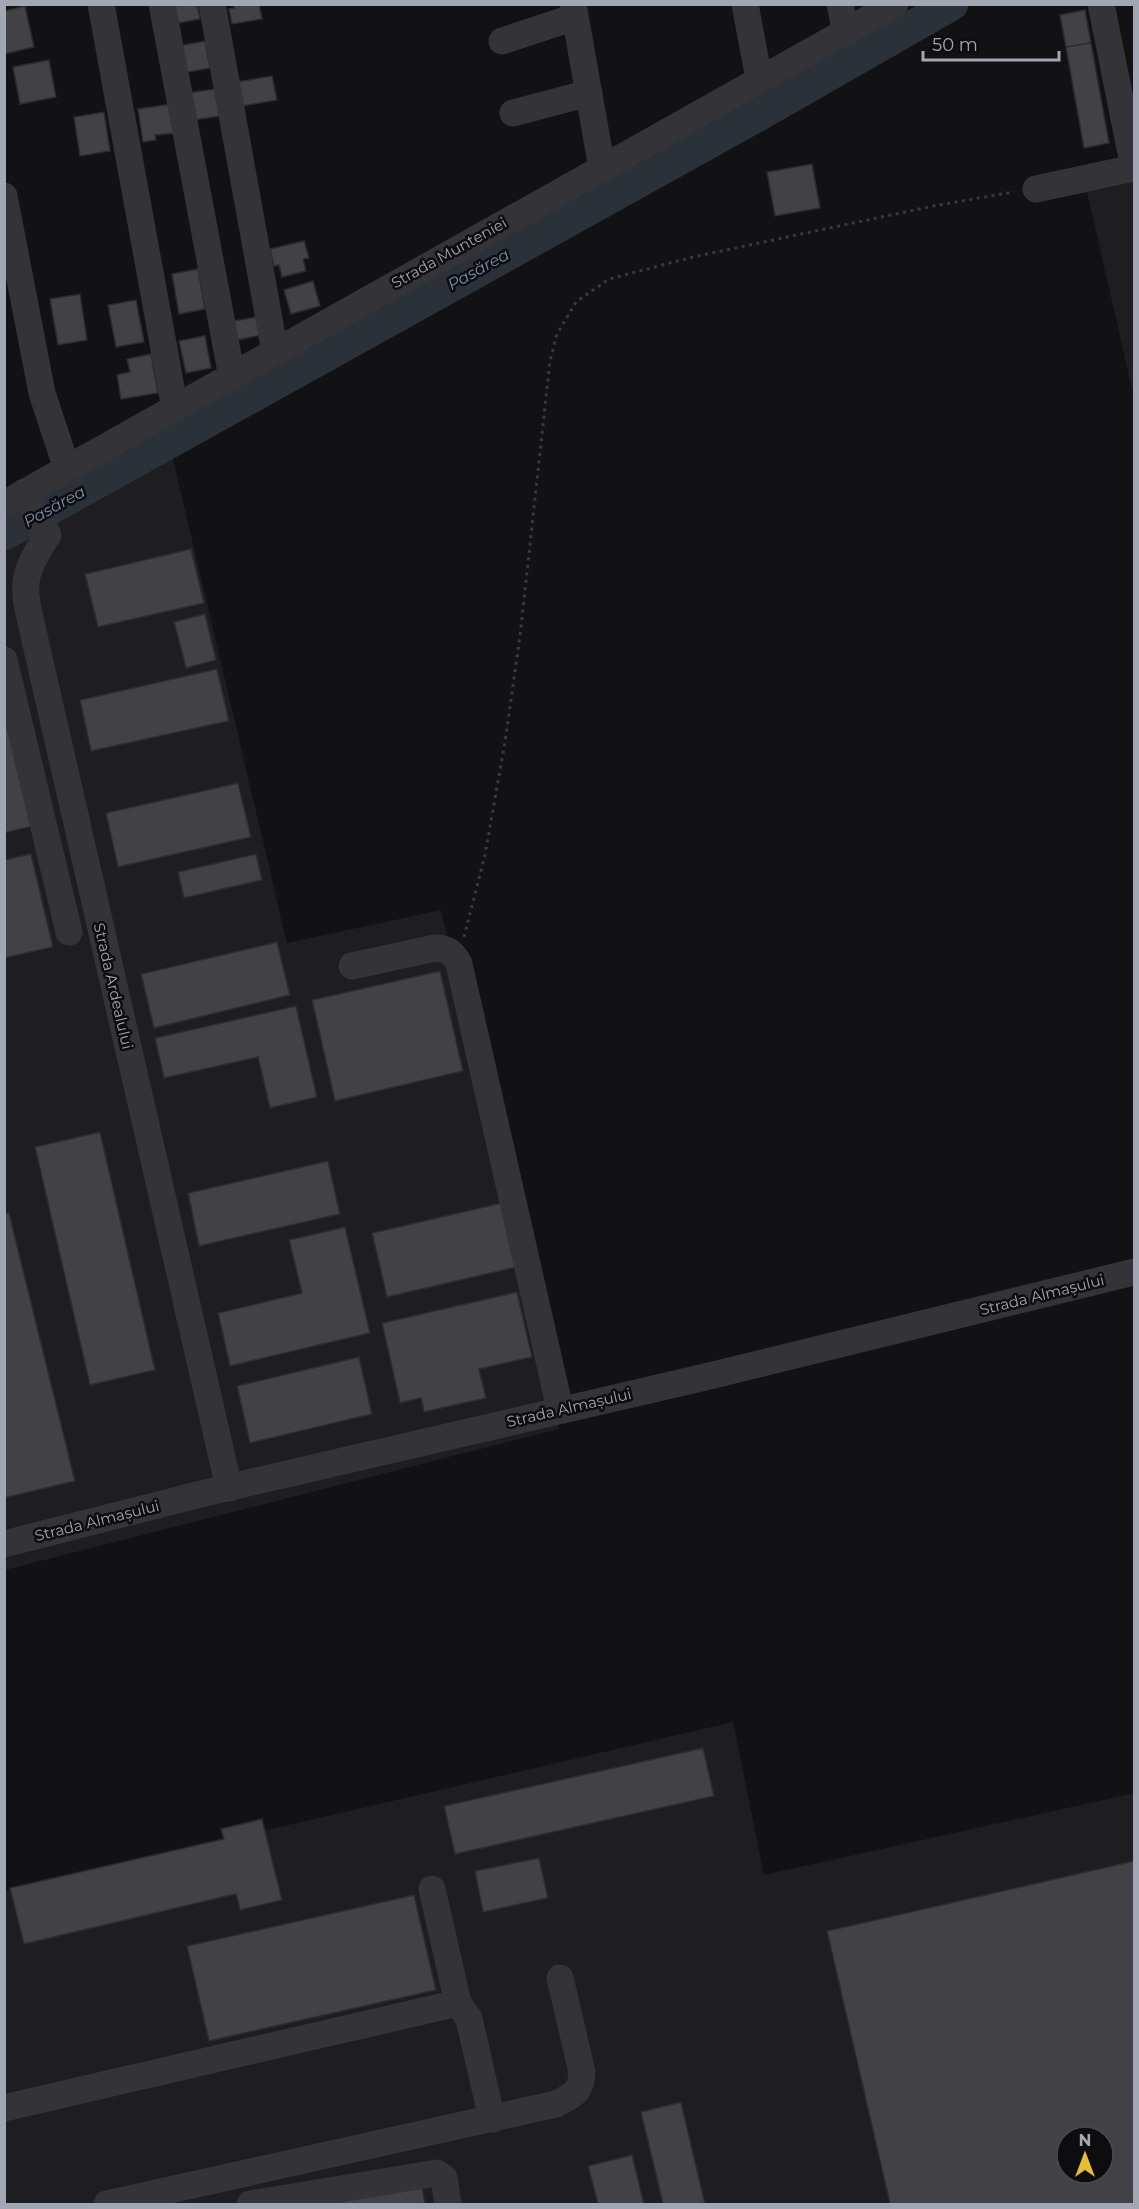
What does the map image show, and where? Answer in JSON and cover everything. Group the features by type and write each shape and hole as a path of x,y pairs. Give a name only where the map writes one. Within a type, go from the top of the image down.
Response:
{"street":[{"path":"90,4 107,104 110,109 121,114"},
{"path":"101,4 175,409"},
{"path":"162,4 232,377"},
{"path":"212,4 275,352"},
{"path":"745,4 759,80"},
{"path":"840,4 846,33"},
{"name":"Strada Munteniei","path":"20,499 67,469 895,4"},
{"path":"1036,189 1134,168 1101,4"},
{"path":"502,41 574,11 602,168"},
{"path":"513,113 589,93"},
{"path":"4,196 42,393 67,469"},
{"name":"Strada Ardealului","path":"20,499 48,535 34,555 27,572 25,593 229,1488"},
{"path":"4,660 69,932"},
{"path":"351,966 435,948 446,948 459,964 560,1409"},
{"name":"Strada Almașului","path":"4,1544 1134,1272"},
{"path":"432,1889 458,2003 470,2019 492,2119"},
{"path":"107,2205 556,2104 575,2094 581,2083 582,2072 560,1978"},
{"path":"4,2108 458,2003"},
{"path":"250,2205 438,2173 444,2178 448,2205"}],"path":[{"path":"453,954 466,933 485,855 505,742 520,636 550,361 557,334 576,302 609,279 693,257 938,205 1036,189"}],"shaded area":[{"path":"1134,182 1134,397 1087,192"},
{"path":"166,429 287,943 441,910 559,1429 5,1570 5,519"},
{"path":"733,1722 764,1875 1134,1793 1134,2204 5,2204 4,1891"}],"building":[{"path":"170,4 197,4 200,19 173,24"},
{"path":"234,4 259,4 262,19 232,24 229,9 234,8"},
{"path":"25,6 34,47 4,54 4,11"},
{"path":"1085,10 1091,43 1066,47 1060,15"},
{"path":"205,41 210,68 183,73 178,46"},
{"path":"1091,43 1109,143 1084,148 1066,47"},
{"path":"49,60 56,97 20,104 13,67"},
{"path":"272,76 277,100 242,106 237,82"},
{"path":"215,89 220,116 193,120 188,93"},
{"path":"172,104 176,133 155,135 156,140 143,142 138,109"},
{"path":"104,112 110,151 80,156 74,117"},
{"path":"812,164 820,208 775,216 767,172"},
{"path":"304,241 309,258 303,259 306,271 282,277 279,265 274,266 270,249"},
{"path":"198,269 205,309 179,314 172,274"},
{"path":"313,281 320,306 291,314 284,290"},
{"path":"80,294 87,340 58,345 50,299"},
{"path":"136,300 144,342 116,347 108,305"},
{"path":"257,317 261,335 237,340 233,321"},
{"path":"205,336 211,368 186,373 179,341"},
{"path":"151,354 158,393 121,399 117,375 130,372 127,359"},
{"path":"191,549 204,603 98,627 85,574"},
{"path":"205,614 216,660 186,668 174,622"},
{"path":"217,669 229,721 91,751 80,700"},
{"path":"4,686 37,825 4,833"},
{"path":"238,783 251,837 118,867 106,813"},
{"path":"31,854 53,947 4,958 4,860"},
{"path":"256,854 262,880 184,898 178,872"},
{"path":"277,942 290,995 154,1028 141,974"},
{"path":"440,971 463,1071 335,1101 312,1000"},
{"path":"296,1006 317,1097 270,1108 258,1057 164,1078 155,1038"},
{"path":"100,1132 155,1370 90,1385 35,1147"},
{"path":"328,1161 340,1214 199,1246 188,1193"},
{"path":"502,1203 517,1267 387,1297 372,1233"},
{"path":"9,1213 75,1481 4,1498 4,1214"},
{"path":"345,1227 370,1333 230,1366 218,1313 302,1293 289,1240"},
{"path":"517,1292 532,1357 479,1369 486,1398 424,1412 421,1398 400,1403 382,1323"},
{"path":"359,1357 372,1414 250,1443 237,1386"},
{"path":"703,1748 714,1796 455,1854 444,1806"},
{"path":"262,1819 282,1900 240,1910 236,1894 24,1944 10,1888 224,1839 221,1829"},
{"path":"539,1858 548,1898 483,1912 475,1871"},
{"path":"1134,1861 1134,2204 890,2204 827,1931"},
{"path":"414,1895 436,1990 209,2041 187,1946"},
{"path":"681,2102 705,2204 663,2204 641,2112"},
{"path":"632,2155 644,2204 598,2204 588,2166"},
{"path":"422,2186 425,2204 325,2204"}],"waterway":[{"name":"Pasărea","path":"4,534 758,115 952,4"}]}
